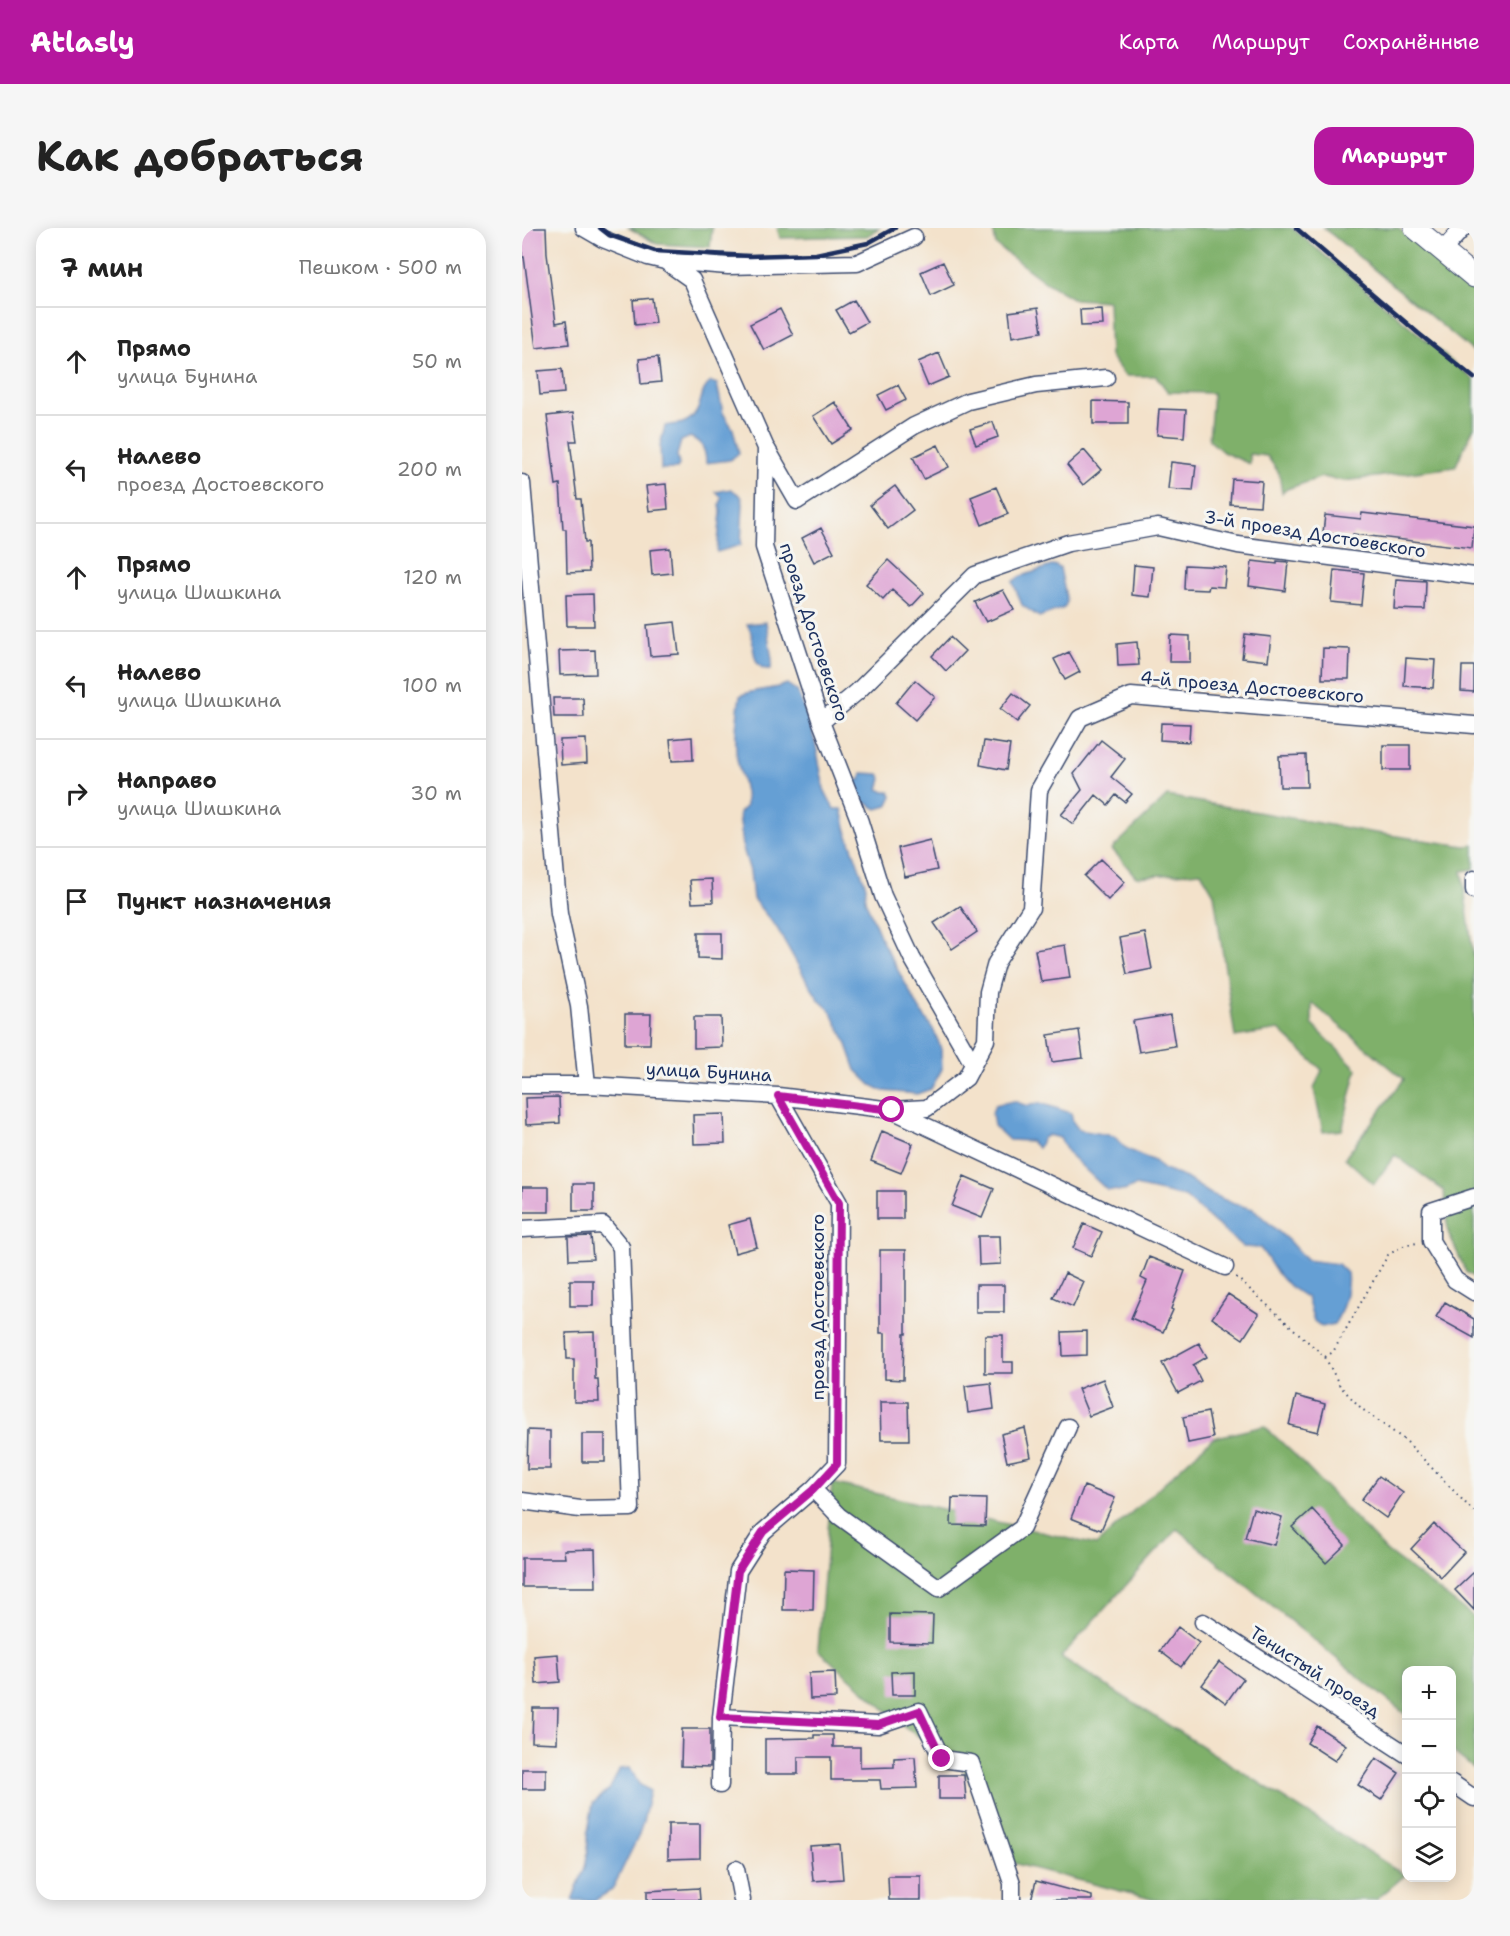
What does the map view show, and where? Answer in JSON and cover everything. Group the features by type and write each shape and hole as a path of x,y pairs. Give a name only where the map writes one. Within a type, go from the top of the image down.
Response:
{"main road":[{"path":"1415,228 1474,277"}],"street":[{"name":"проезд Достоевского","path":"584,228 603,240 648,257 666,261 692,279 766,448 764,547 821,722 860,822 883,896 912,958 973,1064"},
{"path":"1442,251 1463,228"},
{"path":"666,261 728,266 857,263 914,237"},
{"path":"766,448 797,501 914,426 968,401 1036,386 1106,378"},
{"path":"522,483 527,576 559,914 579,1006 587,1084"},
{"name":"3-й проезд Достоевского","path":"821,722 857,692 975,575 1068,543 1158,527 1238,545 1474,576"},
{"name":"4-й проезд Достоевского","path":"892,1110 927,1108 966,1078 986,1040 988,992 996,963 1031,908 1039,790 1080,718 1131,696 1474,725"},
{"path":"1474,879 1474,890"},
{"name":"улица Бунина","path":"522,1085 587,1084 778,1096 892,1110"},
{"name":"проезд Достоевского","path":"720,1785 720,1717 738,1571 763,1532 813,1490 837,1464 839,1203 778,1096"},
{"path":"892,1110 1225,1267"},
{"path":"1474,1197 1431,1211 1431,1241 1455,1280 1474,1292"},
{"path":"522,1229 603,1225 621,1246 631,1508 580,1509 522,1501"},
{"path":"813,1490 839,1516 939,1588 1022,1528 1068,1427"},
{"name":"Тенистый проезд","path":"1203,1622 1402,1751"},
{"path":"720,1717 878,1725 919,1711 942,1759 970,1763 1012,1883 1012,1900"},
{"path":"1456,1786 1474,1798"},
{"path":"736,1869 742,1900"}],"path":[{"path":"1325,1357 1333,1352 1388,1255 1402,1246 1431,1241"},
{"path":"1225,1267 1325,1357 1340,1386 1362,1409 1406,1441 1474,1512"}],"green space":[{"path":"629,228 712,228 710,247 657,244"},
{"path":"777,228 879,228 867,236 780,238"},
{"path":"993,228 1292,228 1474,380 1474,427 1455,467 1344,481 1322,477 1287,489 1282,493 1279,473 1267,456 1250,454 1250,464 1223,452 1209,440 1213,393 1168,392 1156,376 1125,376 1110,356 1108,301 1074,299 1045,282 996,245"},
{"path":"1324,228 1398,228 1474,291 1474,352"},
{"path":"1167,796 1369,832 1465,846 1474,845 1474,869 1462,871 1474,961 1474,1277 1466,1272 1448,1232 1444,1191 1395,1155 1374,1184 1345,1158 1404,1079 1312,1003 1312,1024 1357,1069 1342,1130 1323,1132 1314,1089 1322,1070 1279,1030 1235,1037 1214,894 1201,872 1136,877 1112,849"},
{"path":"1264,1426 1295,1455 1386,1551 1474,1617 1474,1769 1456,1754 1456,1666 1402,1666 1402,1712 1177,1529 1061,1657 1402,1873 1402,1878 1376,1900 1155,1900 1013,1863 962,1766 905,1727 818,1650 832,1483 1096,1545 1213,1438"}],"water":[{"path":"711,382 717,384 723,413 733,429 739,453 730,460 706,463 702,447 698,441 690,437 681,441 677,455 679,465 677,469 661,469 660,446 665,426 683,423 692,418 706,386"},
{"path":"731,489 741,496 743,503 741,545 717,552 722,498 716,492"},
{"path":"1054,565 1060,568 1067,602 1064,608 1039,617 1022,605 1013,582 1019,577"},
{"path":"766,622 772,660 771,669 765,669 758,663 754,654 752,634 747,624"},
{"path":"787,684 797,691 809,721 824,789 834,809 842,809 848,836 866,886 865,900 883,943 933,1029 941,1048 942,1069 931,1089 917,1094 883,1091 871,1085 856,1070 845,1039 830,1010 820,1001 807,981 777,928 753,899 739,813 746,806 736,751 740,696"},
{"path":"862,773 879,774 882,779 879,789 890,792 892,796 887,806 877,809 859,799 855,780 860,780"},
{"path":"1014,1101 1027,1106 1040,1103 1071,1113 1073,1122 1079,1130 1114,1136 1124,1147 1155,1161 1162,1169 1186,1178 1209,1193 1234,1204 1253,1209 1289,1241 1306,1260 1338,1264 1347,1273 1347,1285 1343,1306 1334,1324 1322,1327 1314,1321 1307,1298 1284,1281 1260,1248 1243,1247 1185,1197 1135,1186 1124,1191 1107,1190 1068,1153 1060,1138 1048,1135 1043,1138 1038,1148 1030,1141 1009,1140 994,1126 992,1113 995,1105"},
{"path":"630,1768 639,1784 650,1791 638,1837 612,1890 595,1900 572,1900 585,1867 593,1803 609,1790 620,1769"}],"building":[{"path":"522,228 546,228 556,323 566,321 569,344 536,348 524,257 522,257"},
{"path":"943,262 954,285 931,296 921,272"},
{"path":"652,298 655,323 635,325 633,300"},
{"path":"854,300 867,322 849,332 836,310"},
{"path":"1038,308 1042,332 1012,337 1009,312"},
{"path":"780,309 793,335 764,350 750,324"},
{"path":"1102,309 1103,325 1081,326 1080,310"},
{"path":"939,353 949,377 928,386 918,362"},
{"path":"658,357 661,382 641,384 639,359"},
{"path":"562,369 564,393 540,395 538,371"},
{"path":"898,385 906,400 886,410 878,395"},
{"path":"1093,401 1128,402 1128,424 1093,424"},
{"path":"835,402 853,430 831,444 813,416"},
{"path":"1159,409 1186,410 1184,437 1157,435"},
{"path":"573,413 577,441 570,441 577,499 581,499 585,542 588,542 589,572 567,573 566,529 563,529 560,484 556,485 547,416"},
{"path":"993,422 998,437 976,445 970,429"},
{"path":"938,445 949,467 924,479 913,457"},
{"path":"1084,450 1101,470 1083,485 1067,465"},
{"path":"1171,462 1196,465 1193,491 1168,489"},
{"path":"1232,479 1262,481 1260,506 1230,504"},
{"path":"666,484 668,509 649,511 646,486"},
{"path":"895,486 913,510 888,529 870,505"},
{"path":"996,487 1008,514 982,525 971,497"},
{"path":"1362,513 1474,526 1472,548 1353,534 1352,537 1323,533 1325,515 1361,519"},
{"path":"821,528 834,552 814,562 802,538"},
{"path":"670,548 672,573 652,575 650,550"},
{"path":"888,560 924,593 911,607 892,590 883,600 866,584"},
{"path":"1252,561 1277,564 1277,561 1288,562 1285,591 1249,586"},
{"path":"1134,565 1153,567 1150,597 1132,595"},
{"path":"1185,565 1226,567 1224,587 1209,586 1208,590 1184,589"},
{"path":"1334,570 1364,573 1361,605 1331,602"},
{"path":"1396,579 1426,581 1425,610 1394,609"},
{"path":"1003,590 1014,610 986,622 975,602"},
{"path":"593,594 594,626 567,626 566,595"},
{"path":"675,622 679,654 650,656 647,625"},
{"path":"1245,634 1271,637 1268,661 1242,658"},
{"path":"1170,635 1190,636 1190,662 1169,662"},
{"path":"950,637 965,651 946,671 932,656"},
{"path":"1137,642 1139,665 1118,666 1117,644"},
{"path":"1323,648 1350,649 1349,679 1322,679"},
{"path":"595,650 596,674 560,675 559,651"},
{"path":"1069,652 1080,672 1065,680 1054,659"},
{"path":"1406,658 1435,660 1433,688 1404,686"},
{"path":"1462,666 1474,666 1474,692 1461,691"},
{"path":"915,680 935,697 915,720 896,703"},
{"path":"1013,693 1030,706 1017,722 1000,709"},
{"path":"553,698 583,698 584,717 554,717"},
{"path":"1161,723 1190,724 1189,742 1160,740"},
{"path":"692,737 693,760 672,761 670,739"},
{"path":"586,739 587,763 561,765 560,740"},
{"path":"1101,740 1125,759 1111,777 1132,794 1125,802 1116,795 1108,805 1096,795 1073,824 1061,815 1082,790 1074,774"},
{"path":"984,741 1010,745 1006,770 980,765"},
{"path":"1383,745 1410,745 1410,770 1383,770"},
{"path":"1306,755 1307,787 1280,787 1279,756"},
{"path":"930,840 937,870 905,877 898,848"},
{"path":"1101,859 1125,882 1108,900 1084,876"},
{"path":"712,879 713,902 692,903 690,880"},
{"path":"960,906 977,932 952,949 934,923"},
{"path":"698,933 722,933 722,959 698,958"},
{"path":"1145,933 1152,969 1127,974 1120,938"},
{"path":"1065,945 1070,978 1041,982 1035,950"},
{"path":"625,1014 651,1014 650,1044 625,1044"},
{"path":"1170,1015 1175,1046 1139,1052 1133,1021"},
{"path":"694,1017 721,1017 722,1047 694,1048"},
{"path":"1079,1030 1083,1058 1052,1062 1048,1035"},
{"path":"559,1097 560,1123 526,1125 525,1098"},
{"path":"724,1114 725,1143 694,1144 693,1115"},
{"path":"882,1131 913,1144 901,1173 871,1161"},
{"path":"964,1176 994,1189 982,1218 952,1206"},
{"path":"573,1184 594,1184 594,1211 573,1211"},
{"path":"522,1187 549,1187 549,1212 522,1212"},
{"path":"877,1191 903,1191 903,1219 877,1219"},
{"path":"750,1219 757,1247 735,1253 728,1225"},
{"path":"1084,1224 1102,1232 1091,1256 1073,1248"},
{"path":"591,1236 593,1259 569,1260 568,1237"},
{"path":"978,1236 1000,1236 1001,1264 979,1265"},
{"path":"880,1250 906,1250 906,1334 904,1334 903,1380 885,1379 885,1333 880,1333"},
{"path":"1149,1257 1185,1271 1171,1309 1173,1310 1163,1332 1131,1318 1147,1281 1141,1278"},
{"path":"1065,1273 1084,1282 1073,1307 1053,1298"},
{"path":"570,1280 593,1280 593,1306 570,1306"},
{"path":"976,1285 1004,1285 1004,1312 976,1312"},
{"path":"1228,1294 1259,1314 1243,1339 1212,1318"},
{"path":"1445,1302 1474,1319 1474,1338 1436,1317"},
{"path":"1087,1331 1087,1355 1063,1356 1062,1332"},
{"path":"594,1332 595,1379 598,1379 599,1402 574,1402 574,1359 567,1359 566,1333"},
{"path":"985,1335 1003,1335 1003,1362 1013,1362 1013,1373 985,1373"},
{"path":"1199,1343 1207,1357 1193,1365 1201,1381 1178,1393 1162,1363"},
{"path":"1103,1379 1113,1407 1089,1416 1078,1389"},
{"path":"991,1383 994,1409 968,1413 965,1386"},
{"path":"1296,1396 1325,1404 1318,1432 1289,1425"},
{"path":"880,1402 908,1402 909,1440 881,1440"},
{"path":"1208,1412 1213,1438 1188,1443 1183,1417"},
{"path":"1025,1428 1031,1457 1007,1462 1001,1434"},
{"path":"528,1430 550,1431 550,1469 527,1469"},
{"path":"582,1434 605,1434 605,1462 582,1462"},
{"path":"1379,1476 1403,1493 1386,1518 1361,1500"},
{"path":"1084,1486 1115,1498 1101,1530 1071,1518"},
{"path":"952,1498 986,1499 985,1526 951,1525"},
{"path":"1253,1509 1282,1517 1274,1545 1245,1538"},
{"path":"1312,1509 1345,1545 1326,1563 1292,1527"},
{"path":"1434,1524 1464,1552 1441,1577 1411,1549"},
{"path":"595,1549 596,1587 522,1587 522,1558 565,1558 564,1550"},
{"path":"784,1569 814,1570 813,1610 783,1610"},
{"path":"1474,1572 1474,1610 1455,1590"},
{"path":"890,1614 933,1615 932,1643 890,1642"},
{"path":"1178,1627 1199,1643 1181,1667 1160,1651"},
{"path":"558,1654 560,1682 536,1684 534,1656"},
{"path":"1219,1662 1243,1679 1226,1703 1202,1685"},
{"path":"915,1671 915,1695 892,1695 891,1672"},
{"path":"835,1672 836,1698 810,1699 809,1673"},
{"path":"533,1708 558,1708 557,1743 532,1742"},
{"path":"1317,1726 1346,1745 1335,1761 1307,1743"},
{"path":"682,1729 710,1729 710,1767 681,1766"},
{"path":"814,1735 833,1735 833,1747 860,1747 860,1768 894,1767 894,1758 915,1757 917,1788 881,1789 880,1780 831,1780 831,1757 798,1757 798,1774 765,1774 765,1739 814,1738"},
{"path":"1376,1758 1399,1773 1381,1800 1358,1785"},
{"path":"522,1769 546,1769 546,1789 522,1789"},
{"path":"939,1775 964,1775 966,1799 939,1799"},
{"path":"668,1824 700,1824 700,1858 668,1859"},
{"path":"840,1844 843,1879 813,1881 810,1846"},
{"path":"888,1876 921,1876 921,1900 889,1900"},
{"path":"1036,1881 1092,1896 1092,1900 1031,1900"},
{"path":"699,1888 700,1900 647,1900 647,1891"}],"railway":[{"path":"600,228 609,235 655,251 750,256 816,254 868,243 895,228"},
{"path":"1296,228 1474,378"}],"route":[{"path":"892,1110 778,1096 839,1203 837,1464 813,1490 763,1532 738,1571 720,1717 878,1725 919,1711 942,1759"}]}
